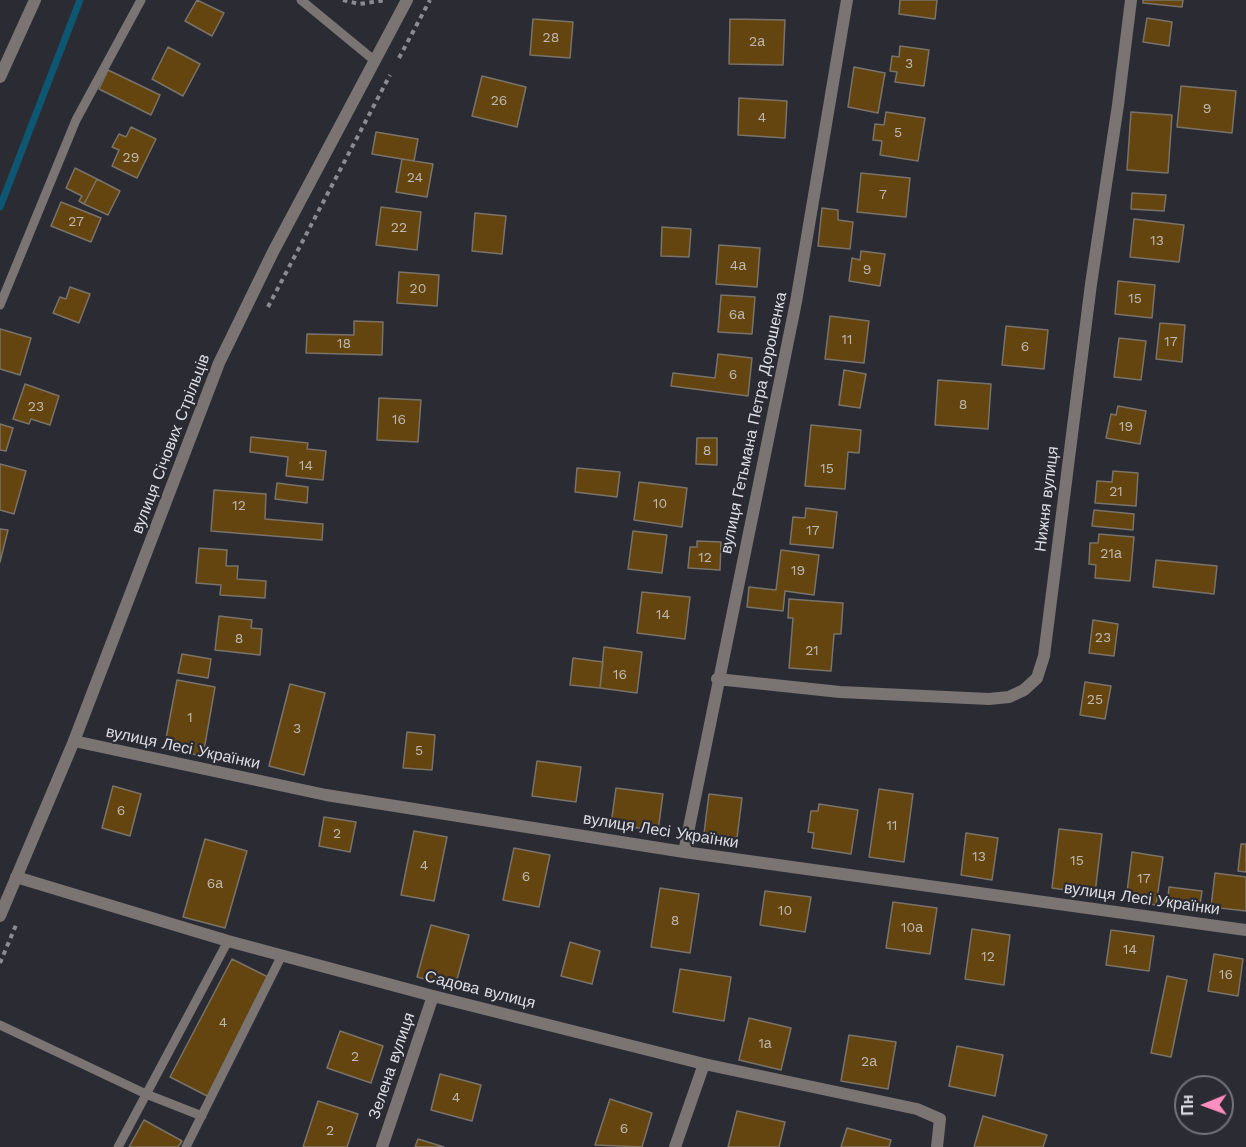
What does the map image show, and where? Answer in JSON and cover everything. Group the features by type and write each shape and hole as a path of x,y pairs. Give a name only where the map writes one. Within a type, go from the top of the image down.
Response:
{"street":[{"path":"0,77 35,0"},
{"name":"вулиця Січових Стрільців","path":"0,916 74,741 219,363 273,252 407,0"},
{"name":"вулиця Гетьмана Петра Дорошенка","path":"684,852 717,679 796,302 848,0"},
{"name":"Нижня вулиця","path":"717,679 840,692 989,699 1009,697 1024,690 1037,678 1044,656 1091,284 1131,0"},
{"name":"вулиця Лесі Українки","path":"74,741 326,795 684,852 1246,930"},
{"name":"Садова вулиця","path":"16,877 228,941 433,996 704,1064 917,1109 940,1119 937,1147"},
{"name":"Зелена вулиця","path":"382,1147 433,996"},
{"path":"675,1147 704,1064"}],"lane":[{"path":"0,304 76,120 141,0"},
{"path":"301,0 375,61"},
{"path":"118,1147 228,941"},
{"path":"186,1147 282,955"},
{"path":"0,1025 146,1094 202,1116"}],"path":[{"path":"343,0 359,4 388,0"},
{"path":"397,61 430,0"},
{"path":"268,308 392,70"},
{"path":"0,963 17,924"}],"building":[{"path":"197,0 224,13 212,36 185,21"},
{"path":"900,0 937,0 935,19 899,14"},
{"path":"1143,0 1183,0 1182,7 1143,3"},
{"path":"1147,18 1172,22 1169,46 1143,42"},
{"path":"533,19 573,22 570,58 530,55"},
{"path":"730,19 785,20 783,65 729,64"},
{"path":"900,46 929,50 924,86 895,82 897,72 890,71 892,56 899,57"},
{"path":"168,47 200,64 183,96 152,79"},
{"path":"854,67 885,73 878,113 848,107"},
{"path":"108,70 160,95 151,115 99,89"},
{"path":"482,76 526,87 517,127 472,116"},
{"path":"1181,86 1236,91 1232,133 1177,127"},
{"path":"739,98 787,101 785,138 738,135"},
{"path":"886,112 925,118 918,161 880,155 882,141 873,140 875,124 884,125"},
{"path":"1131,112 1172,115 1168,173 1127,170"},
{"path":"131,127 156,139 137,178 112,166 119,150 112,147 119,134 126,137"},
{"path":"376,132 418,139 414,161 372,154"},
{"path":"402,159 433,164 427,197 396,192"},
{"path":"75,168 97,179 84,204 79,201 82,196 66,188"},
{"path":"861,173 910,178 906,217 857,212"},
{"path":"97,179 120,191 108,215 84,204"},
{"path":"1132,193 1166,195 1164,211 1131,209"},
{"path":"61,202 101,218 91,242 51,226"},
{"path":"381,207 421,212 417,250 376,245"},
{"path":"822,208 838,210 838,220 853,222 850,249 818,246"},
{"path":"475,213 506,216 502,254 472,251"},
{"path":"1134,219 1184,225 1179,262 1130,257"},
{"path":"662,227 691,229 689,257 661,256"},
{"path":"719,245 760,248 757,287 716,284"},
{"path":"861,251 885,254 880,286 849,281 852,258 860,260"},
{"path":"399,272 439,275 437,306 397,303"},
{"path":"1118,281 1155,285 1152,318 1115,314"},
{"path":"70,287 90,294 79,323 53,313 60,297 66,299"},
{"path":"721,295 755,297 752,334 718,332"},
{"path":"830,316 869,321 864,363 825,359"},
{"path":"354,321 383,322 382,355 306,353 307,334 354,335"},
{"path":"1160,323 1185,325 1182,362 1156,359"},
{"path":"1006,326 1048,330 1044,369 1002,365"},
{"path":"0,329 31,338 20,375 0,369"},
{"path":"1119,338 1146,341 1141,380 1114,377"},
{"path":"718,354 752,358 748,396 671,386 673,373 715,378"},
{"path":"844,370 866,374 860,408 839,405"},
{"path":"938,380 991,384 988,429 935,425"},
{"path":"25,384 59,396 50,425 31,419 29,424 13,419"},
{"path":"379,398 421,400 418,442 377,440"},
{"path":"1118,406 1146,411 1140,444 1106,438 1111,414 1116,415"},
{"path":"0,424 13,428 6,451 0,450"},
{"path":"811,425 861,430 859,453 848,452 845,489 805,486"},
{"path":"251,437 308,443 307,449 326,451 323,480 286,476 288,457 250,452"},
{"path":"697,438 717,438 717,465 696,464"},
{"path":"0,464 26,471 14,514 0,510"},
{"path":"577,468 620,472 617,497 575,492"},
{"path":"1113,471 1138,473 1136,506 1095,503 1097,481 1112,482"},
{"path":"639,482 687,488 682,527 634,520"},
{"path":"277,483 308,487 307,503 275,499"},
{"path":"214,490 266,494 265,519 323,524 322,540 211,531"},
{"path":"806,508 837,512 833,548 790,544 793,517 805,518"},
{"path":"1094,510 1134,514 1133,530 1092,526"},
{"path":"0,529 8,530 0,562"},
{"path":"633,531 667,535 662,573 628,569"},
{"path":"1099,534 1134,537 1130,581 1095,578 1096,565 1089,564 1090,543 1098,543"},
{"path":"697,541 721,542 720,570 688,568 690,547 697,547"},
{"path":"199,548 227,550 226,566 238,566 237,579 266,581 265,598 220,595 221,585 196,583"},
{"path":"781,550 819,555 814,595 785,591 783,611 747,607 749,587 776,590"},
{"path":"1156,560 1217,566 1214,594 1153,587"},
{"path":"642,592 690,597 685,639 637,633"},
{"path":"789,599 843,603 841,634 834,634 831,671 789,668 793,618 788,618"},
{"path":"219,616 252,620 251,628 262,629 260,655 215,650"},
{"path":"1093,620 1118,624 1114,656 1089,653"},
{"path":"604,647 642,652 637,693 600,688"},
{"path":"182,654 211,659 208,678 178,673"},
{"path":"573,658 603,662 600,688 570,685"},
{"path":"177,680 215,687 203,756 164,749"},
{"path":"1085,682 1111,686 1105,719 1080,715"},
{"path":"290,684 325,693 304,775 269,766"},
{"path":"407,732 435,735 432,770 403,768"},
{"path":"537,761 581,767 576,802 532,796"},
{"path":"113,786 141,794 130,836 102,828"},
{"path":"616,788 663,794 658,831 611,824"},
{"path":"879,789 913,794 904,862 869,857"},
{"path":"709,794 742,798 737,838 704,833"},
{"path":"819,804 858,810 851,854 812,848 814,833 808,832 811,811 818,811"},
{"path":"324,817 356,822 350,852 319,846"},
{"path":"1059,829 1102,834 1095,894 1052,888"},
{"path":"414,831 447,837 434,901 401,895"},
{"path":"966,833 998,838 992,880 961,875"},
{"path":"205,839 247,851 225,928 183,917"},
{"path":"1241,844 1246,844 1246,872 1238,871"},
{"path":"514,848 550,855 539,907 503,900"},
{"path":"1132,852 1163,857 1156,905 1126,900"},
{"path":"1215,873 1246,877 1246,911 1211,907"},
{"path":"1169,887 1202,891 1199,911 1167,907"},
{"path":"660,888 699,894 690,953 651,947"},
{"path":"765,891 811,897 805,932 760,925"},
{"path":"893,902 937,908 930,954 886,948"},
{"path":"431,925 469,935 455,987 417,977"},
{"path":"972,929 1010,935 1004,985 965,979"},
{"path":"1111,930 1154,936 1149,971 1106,965"},
{"path":"570,942 600,951 592,984 561,976"},
{"path":"1214,954 1243,959 1238,996 1208,991"},
{"path":"232,959 270,978 209,1097 170,1077"},
{"path":"680,969 731,977 724,1021 673,1012"},
{"path":"1167,976 1187,980 1171,1057 1151,1053"},
{"path":"749,1018 791,1028 781,1070 739,1060"},
{"path":"340,1031 383,1046 371,1083 327,1068"},
{"path":"849,1035 896,1042 888,1089 841,1081"},
{"path":"957,1046 1003,1055 995,1096 949,1086"},
{"path":"440,1074 481,1085 472,1121 431,1110"},
{"path":"610,1099 652,1113 642,1147 595,1145"},
{"path":"318,1101 358,1114 347,1147 303,1147"},
{"path":"737,1111 785,1122 779,1147 728,1147"},
{"path":"983,1116 1047,1135 1043,1147 974,1147"},
{"path":"144,1120 182,1141 178,1147 129,1147"},
{"path":"847,1128 891,1140 889,1147 841,1147"},
{"path":"418,1139 444,1147 415,1147"}],"waterway":[{"path":"0,207 80,0"}]}
